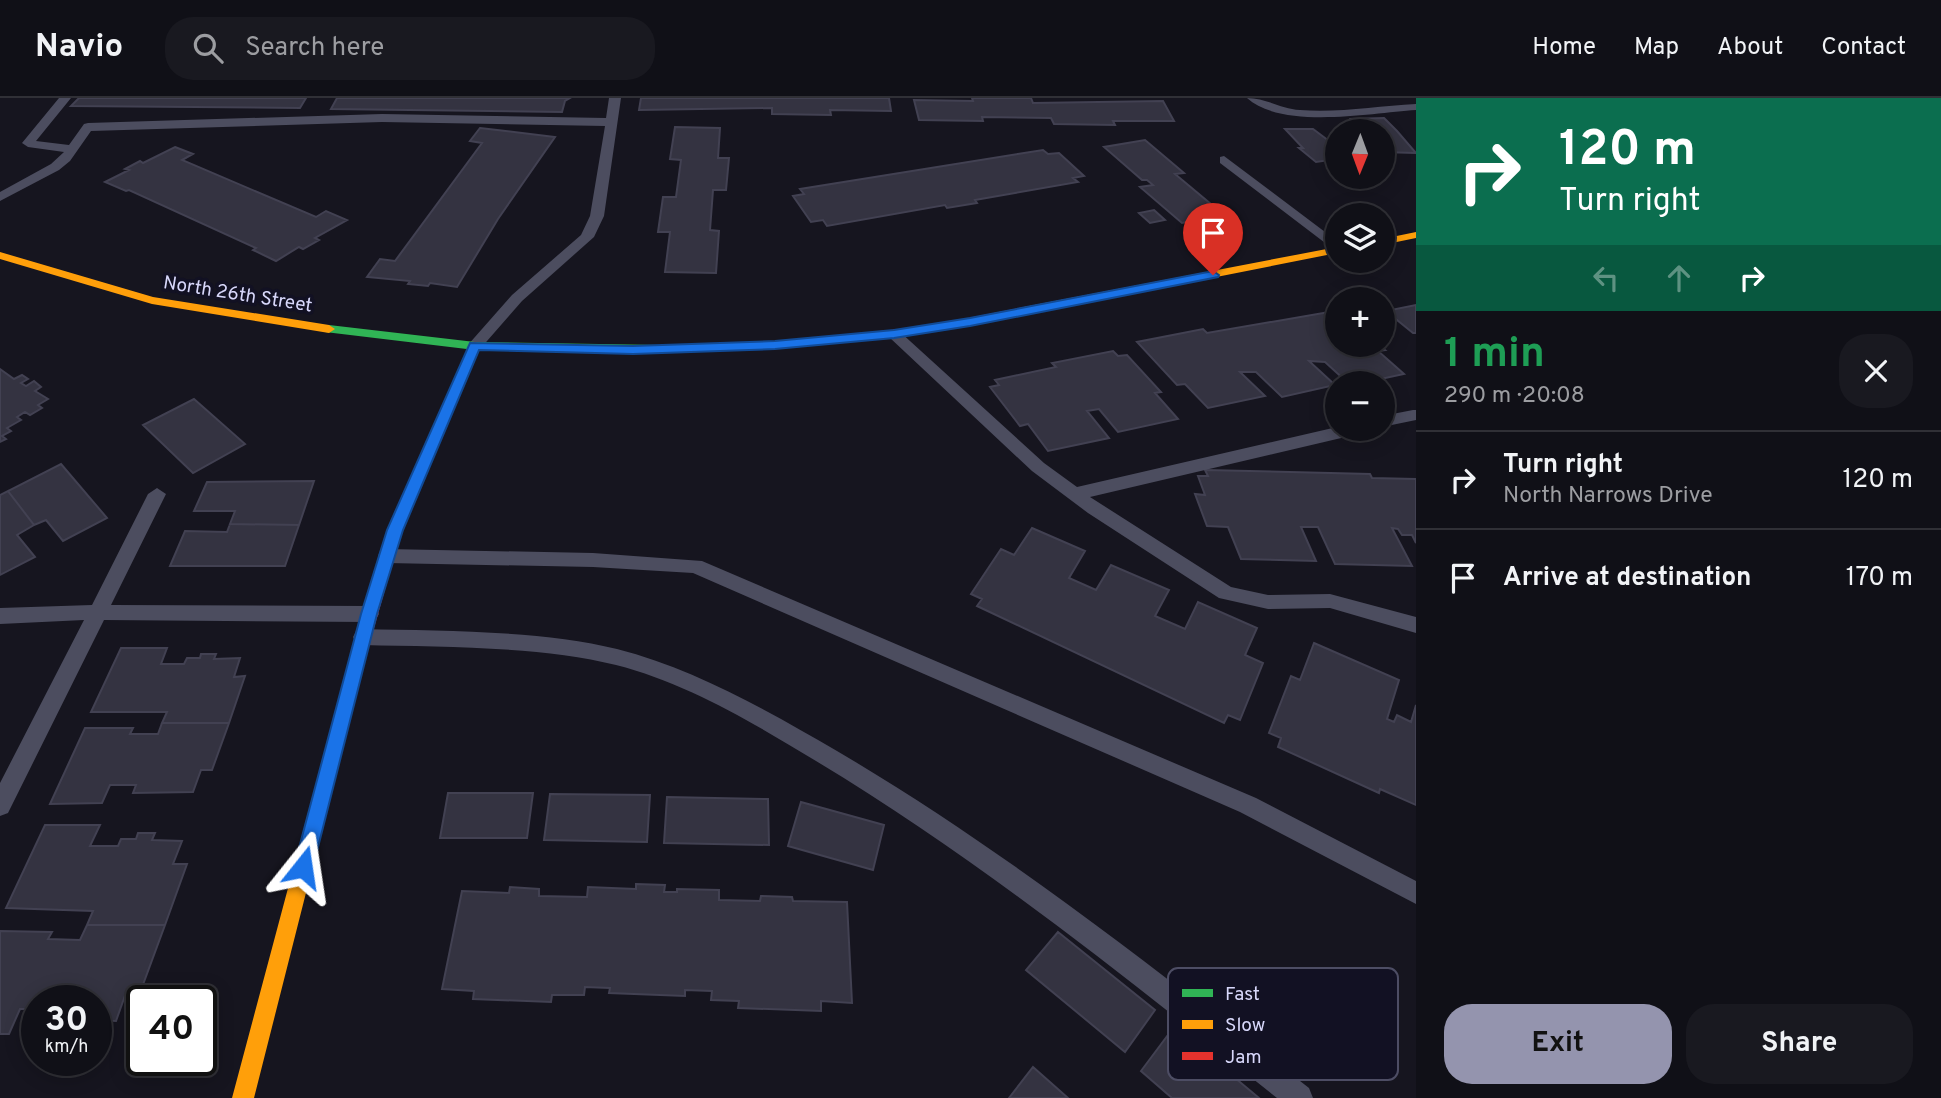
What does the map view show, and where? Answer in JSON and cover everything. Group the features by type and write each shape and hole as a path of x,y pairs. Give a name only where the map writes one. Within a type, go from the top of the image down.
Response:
{"street":[{"path":"1395,239 1416,235"},
{"name":"North 26th Street","path":"0,255 152,300 289,324 475,346 633,350 775,345 894,334 1089,300 1325,251"},
{"path":"243,1098 369,614 411,493 475,346"}],"lane":[{"path":"65,98 28,143 70,149"},
{"path":"475,346 517,298 587,237 597,216 615,98"},
{"path":"1253,98 1278,111 1303,114 1416,107"},
{"path":"0,197 55,167 66,158 88,127 154,128 378,118 611,122"},
{"path":"1224,160 1325,240"},
{"path":"894,334 1038,467 1074,494 1226,593 1268,602 1330,601 1416,625"},
{"path":"1395,419 1413,415"},
{"path":"1074,494 1325,436"},
{"path":"0,806 157,494"},
{"path":"387,556 593,560 695,566 1248,805 1416,893"},
{"path":"0,616 97,612 369,614"},
{"path":"363,637 434,638 575,650 629,660 676,677 739,706 867,779 1044,899 1168,996"},
{"path":"1276,1080 1299,1098"}],"building":[{"path":"79,98 306,98 300,108 71,106"},
{"path":"337,98 570,98 565,101 562,112 331,109"},
{"path":"641,98 889,98 891,111 830,110 831,115 772,114 772,108 639,110"},
{"path":"972,98 1031,98 1033,103 1163,101 1174,121 1113,121 1115,125 1054,124 1051,118 919,120 914,100 973,101"},
{"path":"675,127 720,128 718,158 729,158 726,190 713,190 710,230 719,231 716,273 665,272 670,232 658,232 663,197 676,197 681,160 670,159"},
{"path":"480,128 555,137 498,219 457,287 430,283 428,286 408,284 410,281 367,277 380,259 395,261 482,143 470,141"},
{"path":"1285,129 1313,129 1325,138 1325,161 1316,162 1299,148 1303,148"},
{"path":"1395,129 1397,131 1416,153 1395,152"},
{"path":"1145,140 1184,173 1175,174 1224,215 1182,223 1140,187 1153,185 1142,180 1104,147"},
{"path":"175,147 193,154 182,160 316,217 326,211 347,220 315,238 319,240 303,249 299,247 276,261 253,250 256,248 129,190 105,182 140,161 143,163"},
{"path":"1043,150 1048,154 1059,153 1084,176 1073,178 1078,182 975,200 977,203 947,208 945,205 827,226 823,220 811,222 793,196 804,194 800,189"},
{"path":"1154,210 1165,220 1150,223 1139,213"},
{"path":"1416,305 1416,333 1395,318 1395,309"},
{"path":"1325,313 1325,357 1385,357 1404,374 1395,376 1395,371 1335,371 1325,362 1309,361 1325,376 1325,387 1282,397 1256,372 1240,372 1265,396 1208,408 1185,384 1177,385 1137,342 1203,329 1207,333"},
{"path":"1113,351 1118,356 1127,355 1161,392 1155,393 1178,419 1118,432 1099,409 1087,411 1109,438 1048,451 1028,424 1020,426 990,387 999,385 995,380 1056,367 1052,363"},
{"path":"0,369 14,379 22,375 28,379 21,383 26,386 34,381 41,387 35,391 48,399 38,405 42,408 30,415 25,412 17,417 21,420 7,428 11,431 2,436 6,439 0,442"},
{"path":"194,399 245,444 193,473 143,425"},
{"path":"61,464 107,518 63,541 46,520 34,525 8,491"},
{"path":"1205,470 1370,474 1372,478 1416,479 1416,543 1412,535 1402,535 1398,529 1392,528 1412,566 1335,564 1318,527 1301,527 1316,561 1241,559 1228,527 1207,526 1195,494 1205,495 1198,476 1208,476"},
{"path":"314,481 299,525 230,524 235,511 194,511 207,482"},
{"path":"8,491 34,525 17,535 35,557 0,575 0,495"},
{"path":"230,524 299,525 285,566 170,566 185,531 227,532"},
{"path":"1032,528 1085,551 1069,578 1096,590 1111,565 1169,590 1155,616 1185,629 1198,602 1257,628 1245,655 1263,663 1240,720 1228,715 1224,723 977,606 982,599 971,594 1001,549 1014,555"},
{"path":"1314,643 1399,680 1387,719 1394,722 1397,715 1411,722 1416,705 1416,805 1380,789 1379,793 1278,747 1281,738 1269,733 1291,676 1300,680"},
{"path":"121,648 167,648 161,664 184,664 187,658 200,658 201,654 216,654 214,659 240,658 234,677 245,676 229,723 162,723 167,712 91,712"},
{"path":"162,723 229,723 212,770 201,770 193,792 133,793 136,785 110,785 102,803 50,804 85,728 133,728 130,734 158,734"},
{"path":"448,793 533,793 527,838 440,838"},
{"path":"550,794 650,795 647,842 544,840"},
{"path":"667,797 768,799 769,845 664,843"},
{"path":"801,802 884,825 873,870 788,846"},
{"path":"45,825 100,825 90,846 118,846 121,839 136,839 138,833 155,833 152,840 182,841 173,864 187,864 165,925 87,925 93,911 6,908"},
{"path":"636,884 665,885 664,892 677,892 677,889 719,890 719,900 760,901 761,896 792,897 793,901 847,902 852,1003 821,1001 821,1011 738,1008 739,1001 711,1000 712,991 685,990 685,996 609,993 610,988 585,987 584,995 552,995 551,1002 473,999 474,991 442,989 462,891 509,893 510,887 539,889 539,896 587,897 588,887 636,889"},
{"path":"87,925 165,925 143,985 126,985 116,1021 112,1021 112,985 21,985 21,1009 9,1034 0,1034 0,931 52,932 48,939 80,940"},
{"path":"1058,932 1155,1010 1125,1052 1026,970"},
{"path":"1168,1035 1168,1080 1237,1080 1259,1098 1172,1098 1141,1071"},
{"path":"1033,1067 1068,1098 1009,1098"}],"traffic: fast":[{"path":"329,329 475,346 660,349"}],"traffic: slow":[{"path":"1395,239 1416,235"},
{"path":"1024,311 1325,252"},
{"path":"0,255 152,300 329,329"},
{"path":"243,1098 358,656"}],"traffic: jam":[{"path":"660,349 775,345 922,331 1024,311"},
{"path":"358,656 395,530 475,346"}],"route":[{"path":"303,867 369,614 395,530 475,346 633,350 775,345 894,334 922,331 1213,275"}]}
